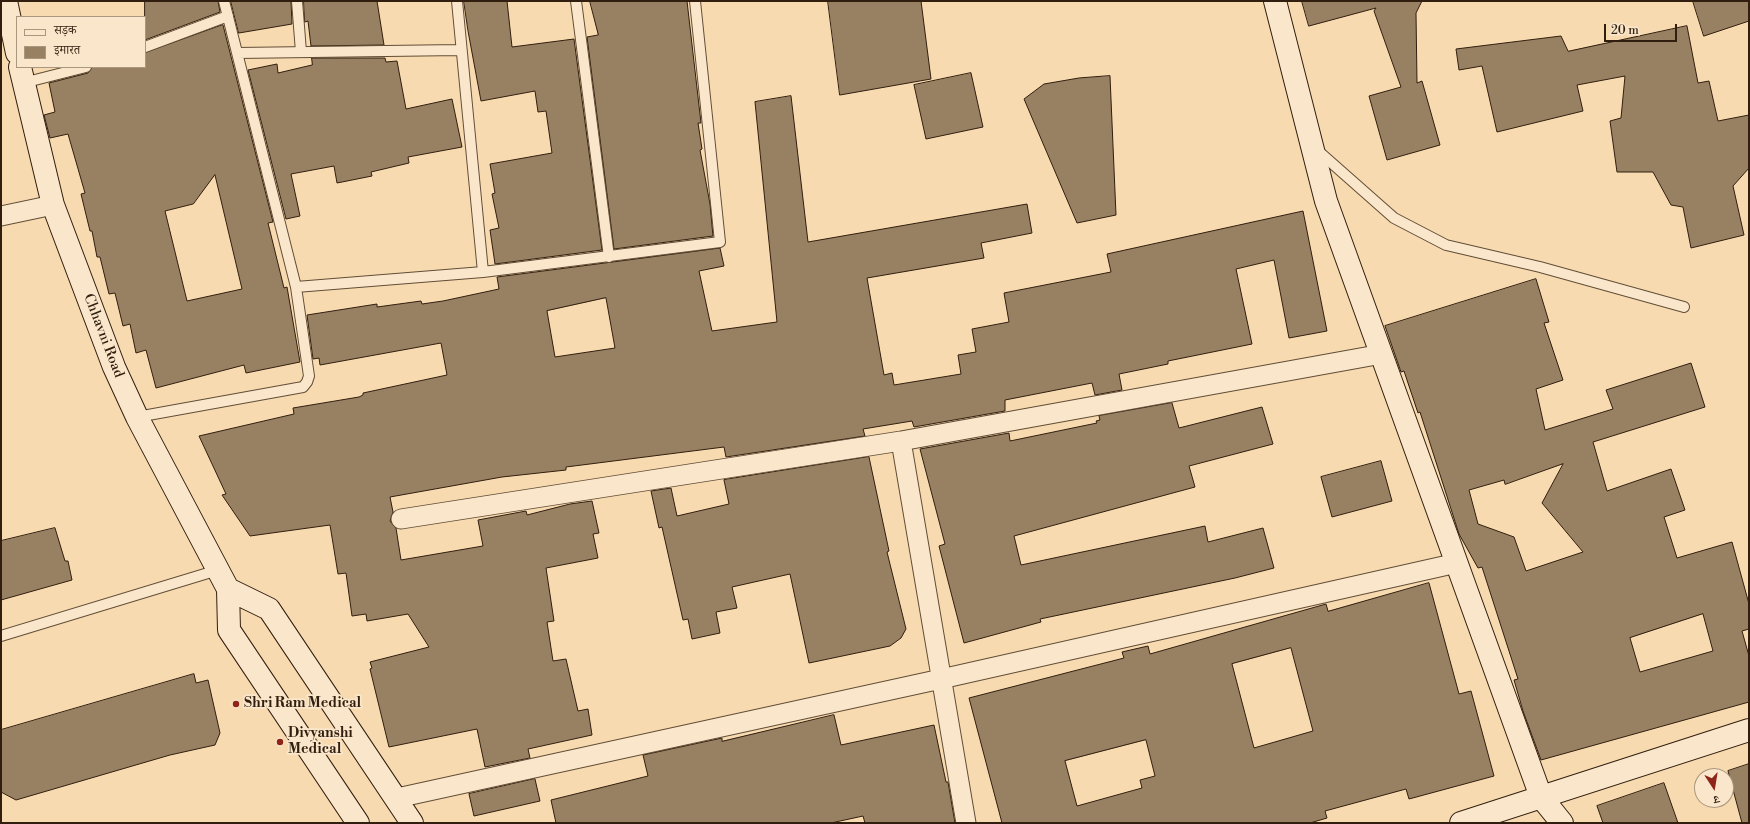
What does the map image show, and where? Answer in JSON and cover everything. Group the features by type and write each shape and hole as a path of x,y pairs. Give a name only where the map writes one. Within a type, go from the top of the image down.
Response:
{"main road":[{"path":"6,1 16,48"},
{"path":"1275,1 1326,201 1541,797 1562,823"},
{"name":"Chhavni Road","path":"22,75 53,205 114,367 137,417 228,589"},
{"path":"358,823 229,630 228,589 269,609 397,798 412,823"},
{"path":"1461,823 1749,730"}],"street":[{"path":"1,216 53,205"},
{"path":"401,518 902,441 1382,354"},
{"path":"902,441 966,823"},
{"path":"397,798 941,679 1457,563"}],"lane":[{"path":"137,417 303,387 308,382 310,376 296,287 224,1"},
{"path":"297,1 301,52"},
{"path":"457,1 460,50 483,272"},
{"path":"576,1 609,257"},
{"path":"296,287 483,272 720,242 695,1"},
{"path":"146,46 228,16"},
{"path":"237,54 460,50"},
{"path":"22,75 78,68"},
{"path":"1312,146 1394,218 1446,245 1540,267 1684,307"},
{"path":"1,636 218,570"}],"building":[{"path":"145,1 218,1 220,12 146,40"},
{"path":"231,1 291,1 292,24 239,33"},
{"path":"304,1 377,1 384,45 311,46 308,21 305,22"},
{"path":"464,1 507,1 512,47 574,39 602,250 495,264 490,230 499,228 492,194 495,193 490,164 552,153 546,111 538,112 535,91 481,101"},
{"path":"590,1 687,1 701,123 698,123 702,149 700,150 710,204 713,236 614,249 587,37 598,35"},
{"path":"828,1 921,1 931,79 840,95"},
{"path":"1302,1 1422,1 1416,13 1417,83 1422,81 1440,145 1387,160 1369,96 1401,87 1374,11 1376,8 1309,26"},
{"path":"1693,1 1749,1 1749,21 1704,36"},
{"path":"223,25 273,222 268,223 284,288 287,287 300,362 246,373 244,365 156,388 146,350 136,353 130,324 123,326 115,293 109,294 100,257 97,257 92,231 90,231 81,194 85,193 68,134 50,138 44,115 55,112 49,83 88,73 91,68 146,68 146,53","holes":["215,175 242,289 187,301 165,211 193,204"]},
{"path":"1687,26 1698,83 1709,81 1718,121 1749,115 1749,168 1733,186 1744,235 1691,248 1683,207 1671,205 1653,172 1617,172 1610,121 1621,118 1625,76 1577,85 1583,111 1497,132 1482,66 1459,70 1456,49 1561,36 1568,51"},
{"path":"312,58 385,58 386,62 397,61 406,109 452,99 462,147 408,157 409,163 371,172 372,176 337,183 334,166 291,174 300,216 286,219 248,70 277,64 278,73 312,65"},
{"path":"971,73 983,127 926,139 914,85"},
{"path":"1110,76 1116,215 1077,223 1024,99 1044,84 1079,78"},
{"path":"791,96 808,242 1027,204 1032,233 981,243 984,258 867,278 884,375 892,373 894,385 961,374 958,355 976,352 972,329 1009,322 1004,293 1111,272 1107,254 1303,211 1327,331 1289,338 1274,260 1236,269 1252,344 1168,361 1168,364 1119,374 1122,390 1095,395 1092,383 1005,400 1005,411 914,427 912,421 863,429 865,436 726,457 724,447 566,467 566,470 502,477 390,497 393,512 390,521 396,528 401,560 483,546 478,520 526,511 527,515 570,504 592,501 599,533 593,534 598,558 546,568 554,621 547,622 553,661 566,659 578,711 588,709 592,735 528,749 530,758 485,767 477,729 389,747 370,669 372,668 370,662 429,647 408,614 367,621 366,614 352,616 346,573 338,574 330,525 250,536 222,495 226,494 199,436 294,414 293,408 359,397 363,395 363,393 447,375 441,343 320,365 319,358 313,359 307,315 377,304 377,307 421,301 422,304 443,301 499,289 497,277 720,248 724,266 699,271 712,331 777,322 755,102","holes":["606,298 615,348 555,357 547,311"]},
{"path":"1536,279 1549,322 1544,323 1563,380 1536,389 1545,430 1613,409 1606,390 1691,363 1705,407 1593,442 1607,491 1671,469 1685,510 1664,517 1677,558 1732,542 1749,604 1749,629 1742,631 1749,656 1749,702 1541,760 1523,711 1514,680 1518,679 1482,567 1478,568 1459,534 1420,412 1418,413 1404,371 1401,372 1385,326","holes":["1563,464 1542,503 1583,552 1526,571 1514,537 1478,524 1469,490 1504,480 1505,484","1703,614 1713,651 1640,672 1630,638"]},
{"path":"1172,403 1179,428 1262,407 1273,444 1189,466 1195,487 1014,536 1021,565 1205,526 1208,542 1263,528 1274,568 1235,578 1040,619 1041,622 964,643 939,546 945,544 920,449 1009,433 1010,441 1097,423 1096,421 1100,420 1099,416"},
{"path":"869,457 889,551 887,552 906,629 901,638 890,646 809,663 790,574 732,587 737,608 716,612 720,633 692,639 688,619 683,620 662,527 659,528 651,491 671,488 677,516 729,504 724,480"},
{"path":"1381,461 1392,501 1332,517 1321,477"},
{"path":"55,528 65,561 68,561 72,580 1,600 1,541"},
{"path":"1429,583 1459,694 1471,691 1494,776 1409,799 1406,789 1325,811 1327,818 1310,823 1002,823 969,698 1124,658 1122,652 1148,646 1150,654 1326,604 1328,611","holes":["1291,648 1313,731 1254,748 1232,664","1146,740 1155,776 1140,780 1142,788 1077,806 1065,761"]},
{"path":"194,674 196,683 208,680 220,733 215,745 170,755 16,800 1,792 1,730"},
{"path":"834,715 841,745 934,725 946,782 948,782 955,823 865,823 863,816 831,823 556,823 551,800 648,776 643,755 722,738 722,741"},
{"path":"1749,764 1749,823 1742,823 1734,793 1734,769"},
{"path":"535,779 540,801 474,816 469,794"},
{"path":"1664,783 1678,823 1603,823 1597,806"}],"place":[{"name":"Shri Ram Medical","path":"236,704"},
{"name":"Divyanshi Medical","path":"280,742"}]}
